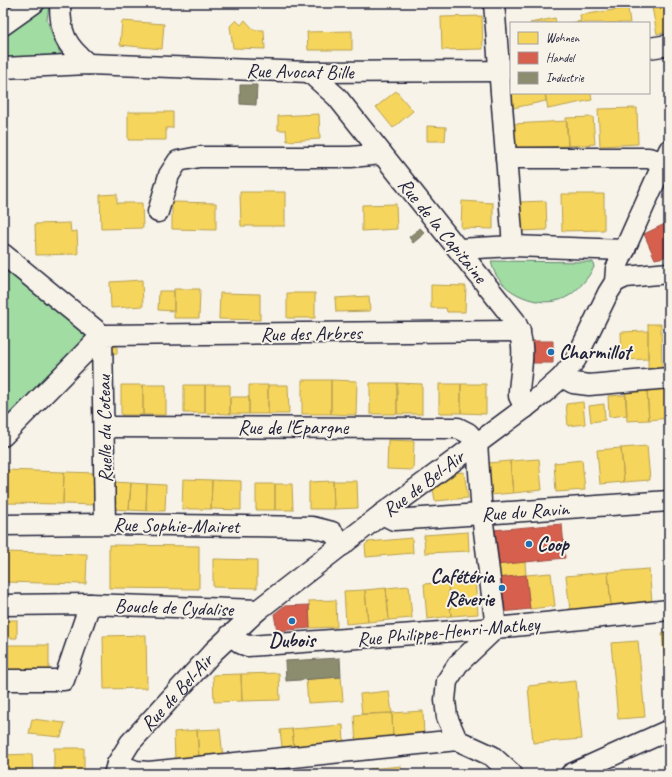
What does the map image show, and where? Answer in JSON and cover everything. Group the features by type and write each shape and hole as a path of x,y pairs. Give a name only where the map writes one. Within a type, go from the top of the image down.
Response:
{"street":[{"path":"3,25 34,3"},
{"path":"60,3 60,20 64,36 74,53 88,64"},
{"path":"494,3 505,70 506,158 513,246"},
{"path":"650,48 669,44"},
{"name":"Rue Avocat Bille","path":"3,68 88,64 309,72 505,70"},
{"name":"Rue de la Capitaine","path":"309,72 337,97 515,321 520,331 523,353 518,392 525,408"},
{"path":"158,212 169,175 178,161 199,157 351,157 382,154"},
{"path":"506,158 648,158 666,156"},
{"name":"Rue de Bel-Air","path":"116,769 130,743 230,634 258,610 382,514 544,394 562,377 576,359 608,293 615,282 616,269 666,156"},
{"path":"459,249 513,246 625,250"},
{"path":"3,254 102,335 3,436"},
{"path":"615,282 626,277 669,273"},
{"name":"Rue des Arbres","path":"102,335 520,331"},
{"name":"Ruelle du Coteau","path":"102,335 105,524"},
{"path":"562,377 573,383 589,385 669,378"},
{"name":"Rue de l'Epargne","path":"104,427 458,428 468,432 477,443"},
{"path":"457,740 447,717 445,700 447,682 458,664 496,628 482,515 477,443"},
{"name":"Rue du Ravin","path":"382,514 394,520 669,501"},
{"name":"Rue Sophie-Mairet","path":"3,525 105,524 312,526 332,532 343,545"},
{"name":"Boucle de Cydalise","path":"3,605 90,604 258,610"},
{"name":"Boucle de Cydalise","path":"3,680 64,680 90,604"},
{"name":"Rue Philippe-Henri-Mathey","path":"230,634 242,644 248,646 496,628 669,610"},
{"path":"573,774 669,730"},
{"path":"116,769 149,772 457,740 492,756 512,774"}],"green space":[{"path":"49,5 47,20 55,43 62,56 3,60 3,36"},
{"path":"491,261 593,262 594,267 577,290 561,300 550,302 528,299 509,289 495,273"},
{"path":"3,263 92,336 3,427"}],"building: Wohnen":[{"path":"669,5 669,32 657,34 652,7"},
{"path":"628,8 630,22 576,22 581,21 580,15"},
{"path":"482,16 483,49 442,50 441,17"},
{"path":"555,18 556,22 535,22"},
{"path":"236,20 241,25 245,20 254,30 264,30 265,49 233,48 230,26"},
{"path":"122,21 164,24 162,49 120,45"},
{"path":"352,31 352,50 308,50 307,32"},
{"path":"510,82 510,93 508,83"},
{"path":"396,91 413,111 393,128 376,107"},
{"path":"510,94 545,94 546,101 513,108"},
{"path":"545,94 591,94 592,100 548,109"},
{"path":"637,108 638,144 600,146 598,109"},
{"path":"128,112 173,112 173,128 166,128 166,140 128,140"},
{"path":"319,114 320,139 287,141 286,130 278,130 278,116"},
{"path":"593,117 595,144 568,146 566,118"},
{"path":"567,121 568,146 515,148 513,124"},
{"path":"427,126 446,127 445,141 427,141"},
{"path":"4,176 4,204 3,204"},
{"path":"240,192 285,192 285,226 241,226"},
{"path":"117,194 117,203 142,203 143,228 101,229 100,195"},
{"path":"561,194 604,194 604,230 562,231"},
{"path":"462,201 493,203 493,229 461,228"},
{"path":"546,201 547,230 521,231 520,202"},
{"path":"172,202 216,203 216,230 172,229"},
{"path":"396,204 397,229 362,231 362,205"},
{"path":"70,223 71,232 77,231 78,254 36,255 35,224"},
{"path":"142,280 143,306 111,308 110,282"},
{"path":"431,285 466,286 465,312 447,312 446,308 431,308"},
{"path":"174,289 200,289 199,318 174,318"},
{"path":"159,291 174,291 174,311 158,310"},
{"path":"220,293 260,294 260,320 219,319"},
{"path":"287,293 315,293 315,318 287,318"},
{"path":"369,296 370,311 336,312 335,298"},
{"path":"648,324 661,324 662,371 648,371"},
{"path":"648,331 648,359 622,360 621,332"},
{"path":"107,346 117,346 117,354 107,354"},
{"path":"302,380 331,380 331,414 302,414"},
{"path":"331,380 357,381 356,415 331,414"},
{"path":"370,383 397,383 397,414 370,414"},
{"path":"397,383 422,384 422,414 397,414"},
{"path":"439,384 461,384 461,413 439,413"},
{"path":"461,384 486,384 486,414 461,413"},
{"path":"121,385 143,385 143,415 121,415"},
{"path":"143,385 166,385 166,415 143,415"},
{"path":"184,385 205,385 205,413 184,413"},
{"path":"205,385 230,385 230,414 205,413"},
{"path":"249,385 268,385 268,414 249,414"},
{"path":"268,385 288,385 289,414 268,414"},
{"path":"669,388 669,418 649,420 647,390"},
{"path":"647,390 649,420 627,421 625,391"},
{"path":"626,395 627,415 609,417 608,396"},
{"path":"230,397 249,397 249,414 230,414"},
{"path":"583,402 585,424 568,426 566,404"},
{"path":"604,404 605,420 591,422 589,406"},
{"path":"388,440 414,441 413,470 387,469"},
{"path":"647,446 650,480 624,482 621,448"},
{"path":"621,448 624,482 600,484 597,450"},
{"path":"539,459 542,490 513,493 510,461"},
{"path":"582,460 585,490 556,492 554,463"},
{"path":"510,461 513,493 490,495 488,463"},
{"path":"5,470 64,472 63,504 4,503"},
{"path":"64,472 97,473 96,505 63,504"},
{"path":"464,472 468,498 435,501 433,489 453,473"},
{"path":"183,479 212,480 211,509 182,509"},
{"path":"212,480 241,481 241,510 211,509"},
{"path":"333,481 357,481 358,508 334,509"},
{"path":"333,481 334,509 309,509 309,482"},
{"path":"113,482 131,483 129,510 112,509"},
{"path":"131,483 147,484 146,511 129,510"},
{"path":"147,484 166,485 165,511 146,511"},
{"path":"256,484 275,484 275,510 256,510"},
{"path":"275,484 292,484 293,510 275,510"},
{"path":"468,532 469,551 425,553 424,535"},
{"path":"412,538 413,553 366,557 365,545 368,542"},
{"path":"109,545 199,546 199,589 109,588"},
{"path":"3,552 87,554 86,584 3,582"},
{"path":"213,559 257,560 257,588 213,587"},
{"path":"525,562 526,575 498,578 496,565"},
{"path":"649,569 652,602 611,606 608,572"},
{"path":"608,572 611,606 570,610 566,576"},
{"path":"551,573 555,606 530,609 526,575"},
{"path":"475,580 478,614 451,616 448,582"},
{"path":"448,582 451,616 427,619 424,584"},
{"path":"409,586 412,618 389,620 386,588"},
{"path":"386,588 389,620 368,622 365,590"},
{"path":"365,590 368,622 346,624 344,591"},
{"path":"336,600 337,627 310,628 309,601"},
{"path":"3,620 17,620 17,638 3,638"},
{"path":"669,632 669,696 668,697 662,633"},
{"path":"146,635 147,688 104,689 103,636"},
{"path":"638,641 645,717 618,719 611,643"},
{"path":"3,645 49,645 49,672 3,672"},
{"path":"279,673 280,700 242,701 241,674"},
{"path":"241,674 242,701 214,702 213,675"},
{"path":"341,677 343,701 308,703 306,679"},
{"path":"576,681 582,739 533,743 528,686"},
{"path":"389,691 392,713 362,714 360,694"},
{"path":"423,711 424,739 393,740 392,713"},
{"path":"392,713 393,740 356,744 354,715"},
{"path":"32,719 65,723 61,737 29,734"},
{"path":"343,725 344,743 294,747 292,729"},
{"path":"220,729 223,757 199,758 197,730"},
{"path":"292,729 294,747 282,747 280,730"},
{"path":"197,730 199,758 175,760 174,732"},
{"path":"54,748 84,748 84,774 54,774"},
{"path":"32,754 33,774 3,774 3,755"},
{"path":"401,766 402,774 369,774 369,769"}],"building: Handel":[{"path":"669,222 669,256 655,259 644,234"},
{"path":"532,341 553,341 553,363 532,363"},
{"name":"Coop","path":"562,524 565,558 496,565 493,530"},
{"path":"526,575 530,609 502,612 498,578"},
{"name":"Dubois","path":"309,605 310,628 277,631 274,614 284,606"}],"building: Industrie":[{"path":"240,85 257,85 256,105 240,104"},
{"path":"420,228 425,233 413,243 409,237"},
{"path":"340,658 341,677 286,681 285,661"}],"place":[{"name":"Charmillot","path":"551,352"},
{"name":"Coop","path":"529,544"},
{"name":"Cafétéria Rêverie","path":"502,588"},
{"name":"Dubois","path":"292,621"}]}
